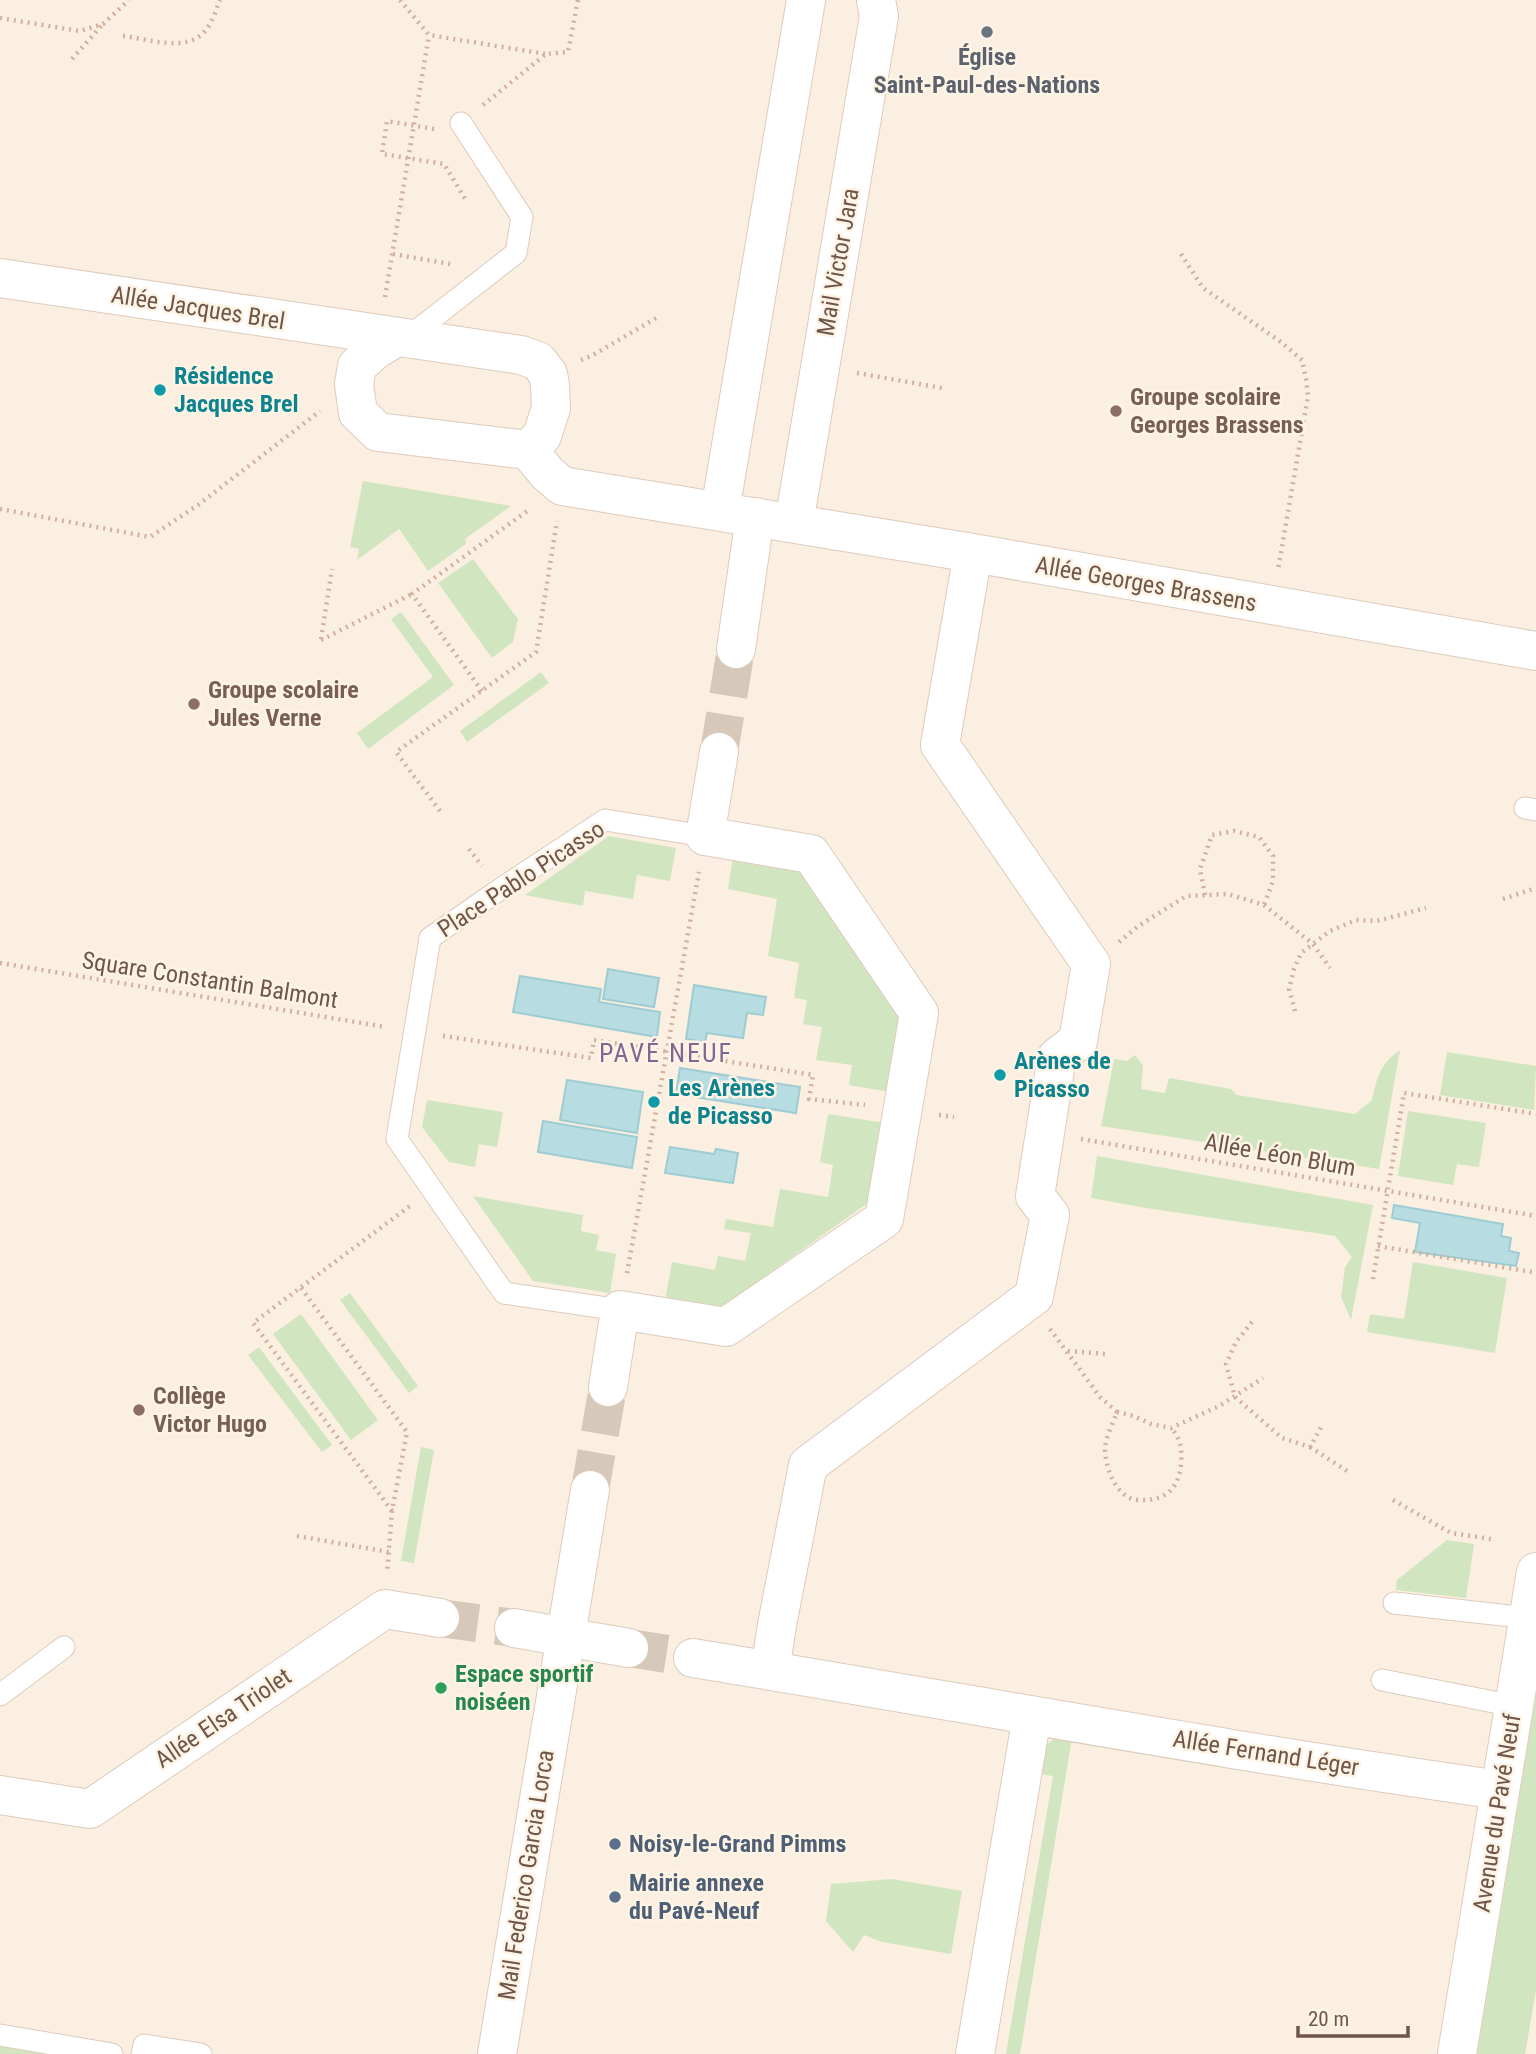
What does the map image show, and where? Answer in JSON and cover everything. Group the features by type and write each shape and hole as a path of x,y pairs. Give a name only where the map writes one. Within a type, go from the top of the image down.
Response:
{"street":[{"path":"736,649 738,514 806,0"},
{"name":"Mail Victor Jara","path":"794,523 879,16 876,0"},
{"name":"Allée Jacques Brel","path":"0,278 521,355 538,361 548,374"},
{"path":"393,338 357,366 354,384 358,413 378,432 528,450 562,486 738,514"},
{"path":"528,450 542,436 551,408 548,374"},
{"name":"Allée Georges Brassens","path":"738,514 1536,652"},
{"path":"770,1671 808,1465 1034,1296 1050,1215 1035,1196 1057,1057 1078,1041 1091,964 940,745 973,553"},
{"path":"705,836 719,752"},
{"name":"Place Pablo Picasso","path":"620,1310 726,1327 884,1219 904,1109 919,1013 811,854 705,836"},
{"path":"608,1387 620,1310"},
{"name":"Mail Federico Garcia Lorca","path":"496,2054 590,1490"},
{"name":"Avenue du Pavé Neuf","path":"1457,2054 1536,1572"},
{"path":"385,1609 440,1618"},
{"name":"Allée Elsa Triolet","path":"0,1795 90,1809 385,1609"},
{"path":"514,1628 629,1648"},
{"name":"Allée Fernand Léger","path":"693,1658 1031,1716 1500,1790"},
{"path":"975,2054 1031,1716"}],"lane":[{"path":"393,338 516,253 522,217 461,122"},
{"name":"Place Pablo Picasso","path":"620,1310 504,1293 397,1139 430,938 605,820 705,836"},
{"path":"1394,1603 1528,1618"},
{"path":"0,1695 64,1647"},
{"path":"1382,1680 1514,1706"},
{"path":"0,2035 112,2054"},
{"path":"142,2054 144,2045 201,2054"}],"path":[{"path":"72,59 129,0"},
{"path":"124,36 178,43 194,40 207,29 220,0"},
{"path":"400,0 429,35 546,54 568,52 578,0"},
{"path":"0,18 80,31 103,24"},
{"path":"393,338 393,254 429,35"},
{"path":"467,202 444,164 382,154 387,121 449,132 546,54"},
{"path":"393,254 450,264"},
{"path":"1181,254 1203,288 1281,342 1302,360 1308,396 1272,606"},
{"path":"548,374 593,355 658,317"},
{"path":"820,367 942,388"},
{"path":"0,509 150,537 198,505 354,384"},
{"path":"332,569 321,640 412,594 562,486"},
{"path":"440,811 397,752 536,652 562,486"},
{"path":"412,594 482,691"},
{"path":"1205,895 1200,869 1212,835 1234,831 1259,837 1273,856 1273,881 1264,905"},
{"path":"620,1310 705,836"},
{"path":"469,849 481,865"},
{"path":"1503,899 1536,888"},
{"path":"1091,964 1137,927 1186,896 1228,894 1264,905 1313,944 1330,968"},
{"path":"1295,1011 1289,989 1301,953 1330,931 1356,920 1377,921 1426,908"},
{"name":"Square Constantin Balmont","path":"0,964 415,1031"},
{"path":"415,1031 591,1058 594,1040 813,1074 809,1098 904,1109"},
{"path":"1373,1279 1404,1093 1536,1114"},
{"name":"Allée Léon Blum","path":"1045,1133 1536,1216"},
{"path":"392,1511 253,1323 412,1205"},
{"path":"1378,1246 1532,1272"},
{"path":"301,1288 407,1432 392,1511 385,1609"},
{"path":"1028,1301 1100,1397 1117,1412 1171,1428 1179,1437 1180,1471 1175,1488 1164,1496 1154,1500 1132,1500 1120,1491 1107,1467 1105,1446 1117,1412"},
{"path":"1252,1322 1236,1342 1226,1364 1235,1397 1282,1438 1310,1447 1350,1473"},
{"path":"1067,1351 1106,1354"},
{"path":"1171,1428 1219,1406 1263,1378"},
{"path":"1310,1447 1323,1424"},
{"path":"1393,1500 1451,1533 1490,1539"},
{"path":"297,1536 389,1552"}],"green space":[{"path":"363,481 511,506 465,539 466,544 428,571 399,529 357,560 359,549 350,547"},
{"path":"473,559 518,619 513,642 492,658 438,583"},
{"path":"401,612 454,685 368,749 357,733 433,677 391,619"},
{"path":"541,672 549,683 467,742 460,731"},
{"path":"609,836 676,848 670,881 637,875 633,899 585,891 583,906 525,895"},
{"path":"734,851 798,862 904,1014 890,1092 849,1085 852,1065 816,1060 822,1027 803,1024 807,1000 794,998 799,963 768,956 777,899 728,889"},
{"path":"1400,1050 1379,1169 1101,1126 1114,1059 1127,1061 1135,1055 1143,1066 1141,1089 1165,1093 1169,1078 1231,1089 1237,1095 1355,1114 1372,1100 1380,1072 1388,1060"},
{"path":"1447,1052 1536,1066 1534,1110 1440,1095"},
{"path":"427,1100 503,1112 497,1147 479,1144 475,1167 449,1162 422,1127"},
{"path":"1408,1111 1486,1123 1479,1167 1457,1164 1453,1185 1398,1176"},
{"path":"828,1114 885,1123 872,1200 719,1309 665,1301 672,1262 715,1270 718,1256 745,1261 751,1233 724,1229 726,1219 773,1227 780,1189 828,1197 833,1165 820,1162"},
{"path":"1097,1156 1373,1205 1351,1320 1341,1297 1345,1267 1352,1257 1335,1236 1091,1198"},
{"path":"473,1196 583,1215 581,1231 599,1235 596,1250 616,1254 610,1293 533,1281"},
{"path":"1413,1262 1507,1278 1495,1353 1367,1332 1370,1314 1404,1319"},
{"path":"350,1293 418,1386 409,1393 340,1300"},
{"path":"301,1314 378,1420 351,1440 273,1334"},
{"path":"259,1347 332,1445 322,1452 248,1355"},
{"path":"421,1447 434,1450 414,1563 401,1561"},
{"path":"1447,1540 1474,1544 1466,1598 1396,1590 1397,1580"},
{"path":"1536,1693 1536,1990 1525,2054 1477,2054"},
{"path":"1058,1736 1072,1738 1020,2054 1006,2054 1053,1776 1031,1773 1041,1749"},
{"path":"892,1879 962,1891 951,1954 882,1942 864,1935 853,1952 826,1921 831,1884"},
{"path":"0,2041 80,2054 0,2054"}],"water":[{"path":"608,969 659,978 654,1007 603,999"},
{"path":"520,976 601,989 599,1002 660,1012 657,1037 513,1012"},
{"path":"694,985 766,997 763,1015 747,1013 743,1038 707,1033 705,1042 686,1039"},
{"path":"680,1068 800,1087 796,1113 676,1094"},
{"path":"567,1080 643,1092 637,1133 560,1120"},
{"path":"543,1121 637,1137 632,1168 538,1152"},
{"path":"670,1147 714,1154 716,1149 738,1153 733,1183 665,1173"},
{"path":"1394,1205 1503,1224 1501,1236 1511,1238 1509,1251 1519,1253 1516,1266 1415,1252 1420,1223 1392,1218"}],"tunnel":[{"path":"719,752 736,649"},
{"path":"590,1490 608,1387"},
{"path":"440,1618 514,1628"},
{"path":"629,1648 693,1658"}],"place":[{"name":"Église Saint-Paul-des-Nations","path":"987,32"},
{"name":"Résidence Jacques Brel","path":"160,390"},
{"name":"Groupe scolaire Georges Brassens","path":"1116,411"},
{"name":"Groupe scolaire Jules Verne","path":"194,704"},
{"name":"Arènes de Picasso","path":"1000,1075"},
{"name":"Les Arènes de Picasso","path":"654,1102"},
{"name":"Collège Victor Hugo","path":"139,1410"},
{"name":"Espace sportif noiséen","path":"441,1688"},
{"name":"Noisy-le-Grand Pimms","path":"615,1844"},
{"name":"Mairie annexe du Pavé-Neuf","path":"615,1897"}],"district":[{"name":"PAVÉ NEUF","path":"666,1053"}]}
